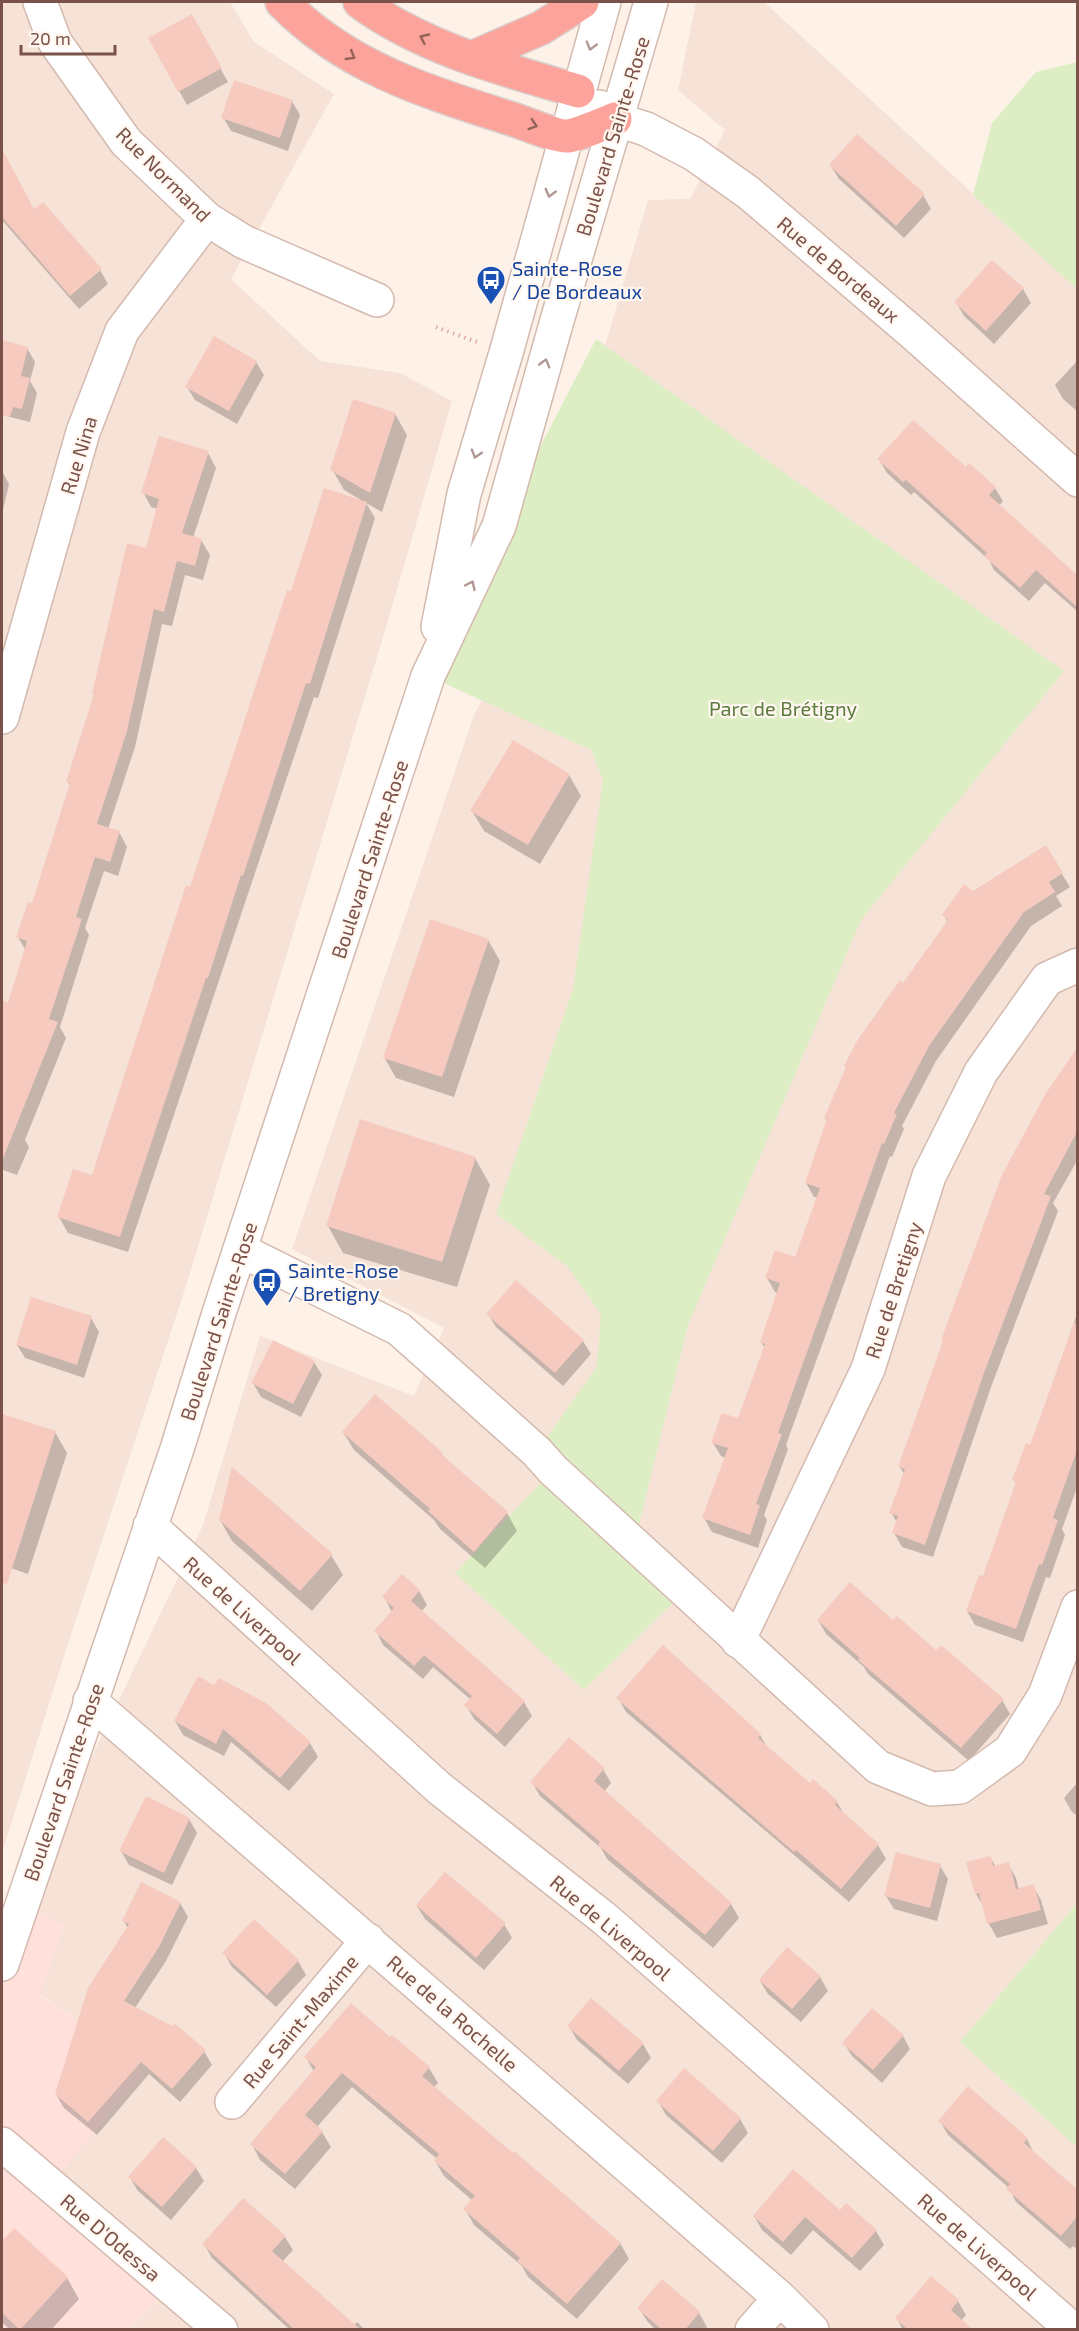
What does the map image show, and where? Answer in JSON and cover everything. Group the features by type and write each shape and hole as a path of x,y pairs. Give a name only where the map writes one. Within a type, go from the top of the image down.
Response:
{"highway":[{"path":"282,2 327,41 383,74 442,97 566,136 615,120"},
{"path":"360,2 398,26 472,58 578,91"},
{"path":"472,58 541,28 582,2"}],"street":[{"name":"Rue Normand","path":"40,2 55,42 126,142 207,219 244,242 377,300"},
{"name":"Boulevard Sainte-Rose","path":"2,1964 177,1449 428,676 464,495 604,2"},
{"name":"Boulevard Sainte-Rose","path":"428,676 499,526 651,2"},
{"name":"Rue de Bordeaux","path":"578,91 615,120 646,129 677,144 723,173 749,193 914,334 1077,480"},
{"name":"Rue Nina","path":"2,717 83,432 122,331 207,219"},
{"name":"Rue de Bretigny","path":"738,1641 868,1369 929,1176 981,1072 1047,979 1077,965"},
{"path":"240,1250 399,1329 537,1452 553,1470 738,1641 878,1767 932,1789 960,1787 1010,1751 1045,1695 1077,1607"},
{"name":"Rue de Liverpool","path":"150,1526 439,1788 605,1918 1073,2330"},
{"name":"Rue de la Rochelle","path":"90,1701 780,2298 812,2330"},
{"name":"Rue Saint-Maxime","path":"232,2103 368,1940"},
{"name":"Rue D'Odessa","path":"2,2144 221,2330"},
{"path":"752,2330 780,2298"}],"path":[{"path":"436,327 481,344"}],"shaded area":[{"path":"2,2 230,2 254,42 334,94 231,279 320,361 400,373 452,401 384,634 186,1286 2,1853"},
{"path":"696,2 764,2 1077,289 1077,1903 960,2042 1077,2147 1077,2329 130,2329 171,2288 50,2185 92,2030 39,1994 64,1926 22,1902 203,1525 260,1336 414,1396 444,1328 292,1249 474,715 521,630 648,200 690,199 725,130 678,90"},
{"path":"22,1902 64,1926 39,1995 92,2030 144,2073 50,2185 171,2287 130,2329 2,2330 2,1964"}],"green space":[{"path":"1078,62 1077,289 973,195 992,123 1036,72"},
{"name":"Parc de Brétigny","path":"596,339 1064,671 861,920 688,1325 634,1545 684,1592 584,1690 455,1573 552,1471 537,1452 597,1366 601,1314 567,1266 496,1214 573,989 603,780 591,750 428,676 499,526"},
{"path":"1077,1903 1077,2147 960,2042"}],"building":[{"path":"192,14 222,68 178,92 148,38"},
{"path":"234,80 293,100 280,138 221,118"},
{"path":"857,134 925,194 896,226 829,165"},
{"path":"2,149 34,209 43,202 102,269 70,296 2,217"},
{"path":"992,260 1024,288 986,331 954,302"},
{"path":"214,336 257,361 229,411 185,387"},
{"path":"2,340 28,347 21,376 30,378 22,409 13,407 10,417 2,415"},
{"path":"353,399 396,413 370,493 330,470"},
{"path":"913,420 966,467 969,463 996,487 989,495 1077,575 1077,607 1036,570 1020,588 984,556 987,553 906,480 903,482 877,459"},
{"path":"159,436 209,451 182,533 202,539 195,566 177,561 164,612 154,609 127,731 97,824 120,831 110,862 95,857 76,917 82,919 49,1019 58,1022 2,1161 2,1000 8,1003 27,941 16,937 28,902 32,903 70,783 66,782 94,694 92,694 127,543 146,548 159,499 141,493"},
{"path":"324,488 367,502 310,684 306,683 120,1237 57,1217 73,1169 92,1175 186,885 190,887 287,590 291,591"},
{"path":"513,740 570,774 528,845 470,811"},
{"path":"1046,845 1063,873 1049,882 1055,892 1024,912 929,1046 894,1113 897,1114 884,1144 882,1143 778,1433 782,1434 756,1504 760,1505 750,1535 702,1518 728,1448 711,1443 722,1413 738,1418 765,1344 760,1342 780,1283 765,1278 775,1250 795,1257 820,1188 805,1183 827,1119 824,1118 846,1067 844,1066 857,1041 900,980 903,983 948,920 942,915 964,884 973,891"},
{"path":"430,919 489,939 442,1077 383,1058"},
{"path":"1077,1048 1077,1132 1044,1194 1051,1196 984,1373 925,1545 892,1533 898,1516 889,1513 905,1469 898,1467 943,1341 941,1340 1002,1175 1046,1093"},
{"path":"360,1119 476,1157 442,1262 326,1226"},
{"path":"516,1280 584,1340 555,1373 486,1314"},
{"path":"31,1297 92,1316 77,1365 16,1345"},
{"path":"1074,1323 1077,1323 1077,1450 1053,1518 1058,1520 1042,1565 1039,1564 1016,1629 966,1611 979,1575 983,1576 1016,1482 1012,1480 1026,1443 1030,1445"},
{"path":"273,1340 315,1361 293,1404 251,1383"},
{"path":"375,1394 508,1512 474,1552 428,1511 430,1509 342,1432"},
{"path":"2,1414 56,1431 7,1584 2,1583"},
{"path":"232,1467 333,1554 300,1591 219,1520"},
{"path":"402,1574 420,1590 411,1601 525,1701 497,1734 464,1705 472,1696 424,1655 414,1666 374,1631 394,1608 382,1597"},
{"path":"850,1582 893,1620 897,1616 936,1650 941,1645 1004,1699 961,1748 858,1660 860,1658 817,1620"},
{"path":"663,1645 761,1734 758,1738 810,1783 813,1779 838,1801 835,1805 879,1844 841,1889 796,1850 794,1852 616,1698"},
{"path":"198,1676 214,1685 219,1678 266,1703 311,1742 280,1778 223,1729 216,1744 174,1721"},
{"path":"569,1737 605,1768 594,1781 732,1903 705,1935 598,1845 600,1842 530,1782"},
{"path":"146,1796 190,1818 164,1873 119,1851"},
{"path":"896,1852 941,1864 930,1908 884,1896"},
{"path":"991,1856 993,1866 1009,1862 1016,1889 1034,1884 1041,1910 987,1924 979,1893 975,1894 966,1862"},
{"path":"445,1872 506,1923 476,1958 416,1905"},
{"path":"141,1882 181,1902 159,1947 124,2001 172,2026 174,2023 206,2050 172,2089 141,2062 88,2122 55,2094 88,1988 129,1924 122,1921"},
{"path":"254,1919 299,1960 267,1995 222,1953"},
{"path":"787,1947 821,1976 792,2009 759,1980"},
{"path":"591,1998 644,2043 619,2071 567,2026"},
{"path":"351,2003 390,2037 392,2035 430,2067 422,2076 621,2243 567,2304 517,2261 520,2258 463,2209 475,2196 434,2161 439,2154 342,2073 305,2115 323,2131 285,2174 250,2144 316,2067 304,2057"},
{"path":"872,2008 904,2035 873,2070 842,2043"},
{"path":"684,2068 741,2118 713,2151 656,2101"},
{"path":"968,2086 1028,2138 1024,2143 1077,2189 1077,2217 1061,2236 1006,2189 1010,2184 938,2121"},
{"path":"163,2137 197,2167 162,2207 128,2177"},
{"path":"793,2169 840,2210 846,2203 877,2230 852,2258 805,2217 783,2242 753,2216"},
{"path":"243,2198 286,2236 272,2251 361,2330 295,2330 202,2244"},
{"path":"14,2228 68,2277 20,2330 2,2313 2,2241"},
{"path":"931,2276 959,2300 951,2310 973,2330 908,2330 895,2318"},
{"path":"662,2279 700,2312 685,2330 662,2330 637,2308"}],"place":[{"name":"Sainte-Rose / De Bordeaux","path":"491,306"},
{"name":"Sainte-Rose / Bretigny","path":"267,1308"}]}
